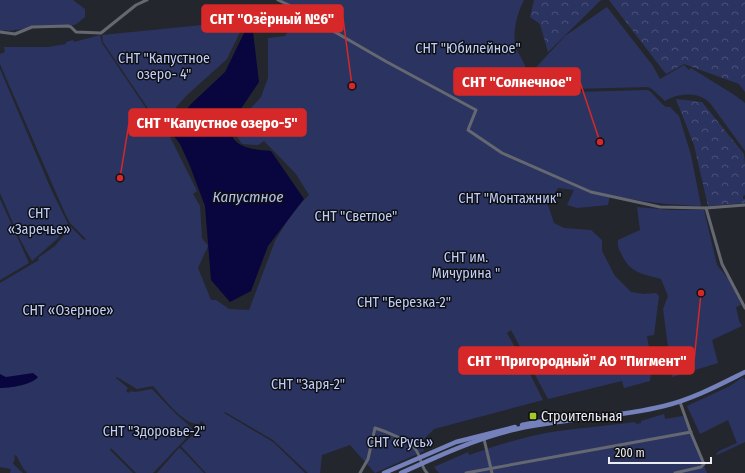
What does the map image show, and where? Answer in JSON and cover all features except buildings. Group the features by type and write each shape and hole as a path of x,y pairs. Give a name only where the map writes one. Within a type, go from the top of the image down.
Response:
{"main road":[{"path":"401,473 432,459 484,439 516,430 539,425 625,414 680,402 708,391 745,372"},
{"path":"384,473 429,453 474,437 537,422 580,416 625,414"}],"street":[{"path":"0,32 15,34 32,27 68,26 76,32 101,33 136,5 147,0"},
{"path":"278,0 294,7 387,62 476,110 468,130 502,153 591,192 660,207 706,208 745,205"},
{"path":"706,208 722,264 745,308"},
{"path":"672,473 700,468 704,463 680,402"},
{"path":"360,473 368,459 375,428 389,433 412,446 416,450 422,466 427,473"},
{"path":"466,473 691,432"},
{"path":"484,439 492,473"}],"green space":[{"path":"0,0 73,0 85,9 85,17 75,25 31,26 22,29 9,31 5,30 0,32"},
{"path":"281,0 524,0 519,10 515,28 516,49 526,69 525,77 520,85 573,92 648,90 662,104 666,107 670,107 679,116 691,155 701,206 656,203 610,195 608,205 577,208 567,205 574,190 558,188 548,205 554,223 564,228 591,230 602,240 602,251 615,276 631,292 644,294 656,293 659,296 654,335 647,336 652,365 650,381 624,388 622,381 548,399 511,330 507,333 543,400 434,429 421,442 424,451 375,473 350,445 322,455 320,473 308,473 273,440 225,412 224,413 273,442 305,473 206,473 181,446 205,424 201,421 199,424 193,423 180,416 153,386 137,389 117,377 116,378 128,388 126,391 128,393 131,391 135,392 152,389 194,430 153,473 136,473 111,448 110,450 133,473 27,473 16,455 14,456 15,458 13,464 23,473 10,473 11,469 0,467 0,283 39,260 38,258 55,246 71,227 84,240 86,239 70,223 64,211 0,64 0,54 5,52 4,47 48,47 100,35 102,43 162,132 166,129 197,191 193,194 200,206 202,238 208,246 198,268 211,300 216,300 229,309 249,310 275,241 294,210 309,195 296,174 264,141 258,145 242,144 232,129 261,97 268,78 268,38 285,36 304,12"},
{"path":"534,0 601,0 548,52 540,24 530,17"},
{"path":"609,0 745,0 745,92 739,84 684,64 666,74"},
{"path":"607,7 653,66 660,79 684,65 689,70 691,68 745,103 745,151 710,103 700,96 688,94 676,96 665,101 648,87 571,89 527,83 529,75 565,36"},
{"name":"СНТ \"Капустное озеро- 4\"","path":"222,23 242,28 227,59 186,96 160,126 103,42 102,35"},
{"name":"СНТ «Заречье»","path":"0,69 50,187 68,224 57,239 32,261 21,241 0,193"},
{"path":"676,99 702,102 744,154 745,195 743,196 743,199 745,199 745,203 708,206 694,145"},
{"path":"0,199 29,263 0,280"},
{"path":"637,207 671,210 704,210 717,265 729,280 741,305 736,307 739,321 742,326 712,340 718,363 672,377 663,309 668,296 661,279 638,272 629,266 618,246 618,240 640,230"},
{"path":"743,377 745,380 745,442 717,455 716,454 719,451 737,443 728,420 700,434 687,406 730,386"},
{"path":"664,414 665,419 683,416 707,473 439,473 434,467 468,452 469,455 508,442 536,435 635,422 636,424"},
{"path":"179,448 181,449 204,473 157,473"}],"water":[{"name":"Капустное","path":"246,29 253,32 259,82 230,125 231,133 238,143 244,146 271,151 304,199 268,246 251,291 230,302 211,280 205,206 180,144 170,131 191,104 225,72"},
{"path":"33,373 38,377 31,382 15,387 0,388 0,374 6,377"}],"place":[{"name":"СНТ \"Озёрный №6\"","path":"352,86"},
{"name":"СНТ \"Солнечное\"","path":"600,142"},
{"name":"СНТ \"Капустное озеро-5\"","path":"120,178"},
{"name":"СНТ \"Пригородный\" АО \"Пигмент\"","path":"701,293"},
{"name":"Строительная","path":"533,416"}],"park label":[{"name":"СНТ \"Юбилейное\"","path":"468,48"},
{"name":"СНТ \"Монтажник\"","path":"510,198"},
{"name":"СНТ \"Светлое\"","path":"356,216"},
{"name":"СНТ им. Мичурина \"","path":"466,266"},
{"name":"СНТ \"Березка-2\"","path":"404,302"},
{"name":"СНТ «Озерное»","path":"68,310"},
{"name":"СНТ \"Заря-2\"","path":"308,384"},
{"name":"СНТ \"Здоровье-2\"","path":"154,431"},
{"name":"СНТ «Русь»","path":"400,442"}]}
